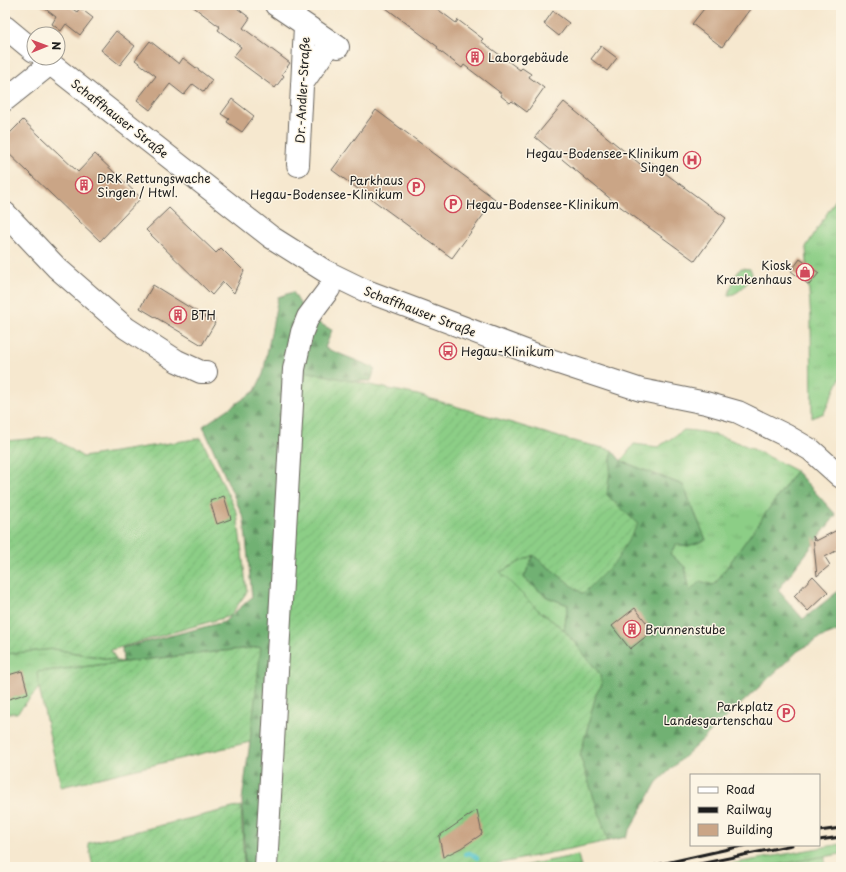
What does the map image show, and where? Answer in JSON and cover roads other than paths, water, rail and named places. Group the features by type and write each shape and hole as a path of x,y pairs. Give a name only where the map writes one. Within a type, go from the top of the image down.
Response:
{"street":[{"name":"Dr.-Andler-Straße","path":"276,5 305,26 298,165"},
{"path":"302,84 334,44 305,26"},
{"name":"Schaffhauser Straße","path":"5,27 26,44"},
{"path":"5,100 38,75 40,66"},
{"name":"Schaffhauser Straße","path":"53,66 271,237 325,271 364,290 547,359 641,390 706,403 738,412 787,436 811,450 841,477"},
{"path":"5,213 57,268 126,328 177,361 201,372 206,372"},
{"path":"266,867 294,369 302,332 308,317 329,289"}],"waterway":[{"path":"465,854 470,853 477,858"}],"railway":[{"path":"820,831 841,828"},
{"path":"820,840 841,837"},
{"path":"648,867 742,846"},
{"path":"685,867 787,846"}],"place":[{"name":"Laborgebäude","path":"475,57"},
{"name":"Hegau-Bodensee-Klinikum Singen","path":"692,160"},
{"name":"DRK Rettungswache Singen / Htwl.","path":"84,185"},
{"name":"Parkhaus Hegau-Bodensee-Klinikum","path":"416,187"},
{"name":"Hegau-Bodensee-Klinikum","path":"453,204"},
{"name":"Kiosk Krankenhaus","path":"805,272"},
{"name":"BTH","path":"178,315"},
{"name":"Hegau-Klinikum","path":"448,351"},
{"name":"Brunnenstube","path":"632,629"},
{"name":"Parkplatz Landesgartenschau","path":"786,713"}]}
